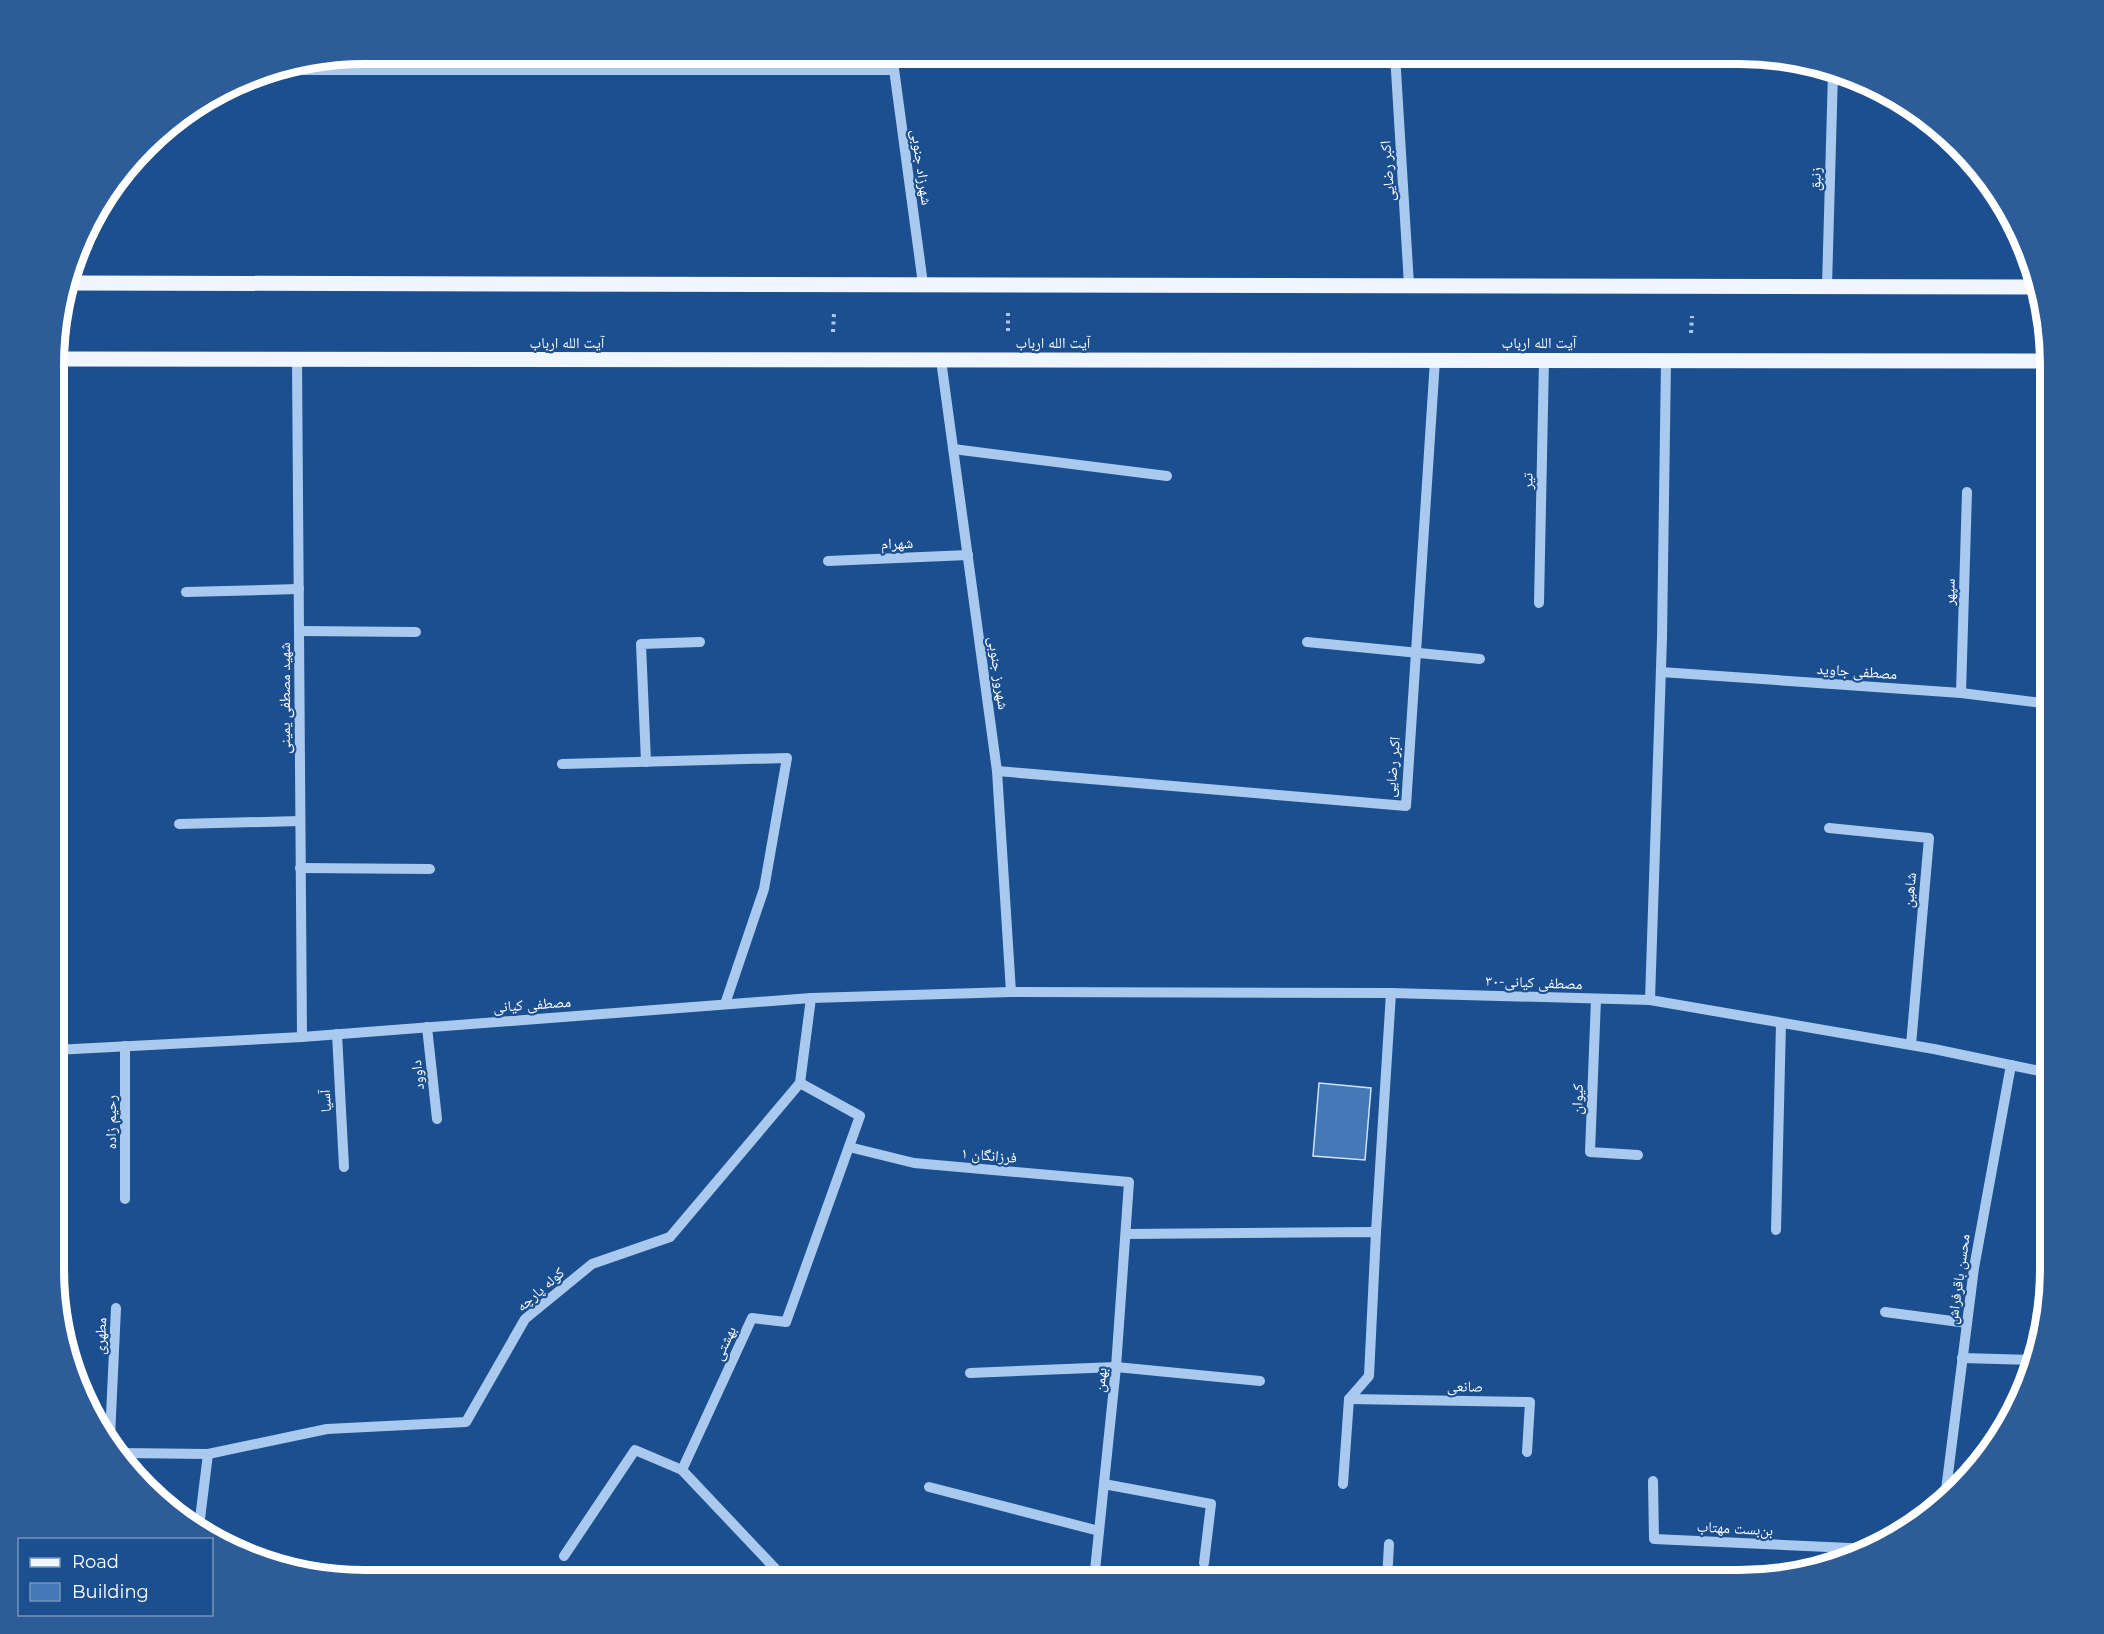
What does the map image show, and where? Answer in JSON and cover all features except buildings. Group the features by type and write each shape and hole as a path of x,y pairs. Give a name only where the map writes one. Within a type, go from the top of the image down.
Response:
{"main road":[{"path":"76,283 2029,287"},
{"name":"آیت الله ارباب","path":"64,359 2040,361"}],"street":[{"name":"شهرزاد جنوبی","path":"893,64 923,284"},
{"name":"اکبر رضایی","path":"1396,64 1409,285"},
{"path":"307,70 894,70"},
{"name":"زنبق","path":"1827,286 1833,79"},
{"name":"شهید مصطفی یمینی","path":"297,360 302,1037"},
{"name":"شهروز جنوبی","path":"941,360 997,771 1011,992"},
{"name":"اکبر رضایی","path":"997,771 1406,806 1435,360"},
{"name":"تیر","path":"1539,603 1544,360"},
{"path":"1650,1000 1661,672 1666,360"},
{"path":"953,449 1167,476"},
{"name":"سپهر","path":"1961,693 1967,492"},
{"name":"شهرام","path":"828,561 968,555"},
{"path":"186,592 298,589"},
{"path":"299,631 416,632"},
{"path":"646,762 641,644 700,642"},
{"path":"1308,642 1480,659"},
{"name":"مصطفی جاوید","path":"1661,672 1961,693 2040,703"},
{"path":"562,764 787,758 764,889 725,1004"},
{"path":"179,824 300,821"},
{"name":"شاهین","path":"1828,828 1929,838 1911,1045"},
{"path":"300,868 430,869"},
{"name":"۳۰-مصطفی کیانی","path":"1011,992 1391,993 1650,1000 1911,1045 2040,1071"},
{"name":"مصطفی کیانی","path":"64,1049 302,1037 811,998 1011,992"},
{"path":"1343,1484 1349,1400 1369,1376 1391,993"},
{"path":"800,1083 811,998"},
{"name":"کیوان","path":"1596,999 1590,1152 1638,1155"},
{"path":"1776,1230 1781,1023"},
{"name":"داوود","path":"427,1027 437,1119"},
{"name":"آسیا","path":"337,1034 344,1167"},
{"name":"رحیم زاده","path":"125,1046 125,1199"},
{"name":"محسن باقرفراش","path":"1947,1485 1974,1268 2011,1065"},
{"name":"بهشتی","path":"682,1470 752,1318 786,1322 860,1116 800,1083"},
{"name":"کوله پارچه","path":"128,1453 208,1454 327,1430 466,1422 525,1319 592,1264 670,1237 800,1083"},
{"name":"فرزانگان ۱","path":"849,1148 914,1163 1129,1182"},
{"name":"بهمن","path":"1095,1570 1116,1367 1129,1182"},
{"path":"1126,1234 1376,1232"},
{"name":"مطهری","path":"110,1428 116,1308"},
{"path":"1885,1312 1966,1323"},
{"path":"1962,1358 2025,1360"},
{"path":"970,1373 1116,1367 1260,1381"},
{"name":"صانعی","path":"1349,1400 1530,1402 1527,1452"},
{"path":"564,1556 635,1450 682,1470 777,1570"},
{"path":"200,1520 208,1454"},
{"name":"بن‌بست مهتاب","path":"1653,1481 1654,1539 1851,1548"},
{"path":"1104,1484 1211,1504 1204,1563"},
{"path":"929,1487 1099,1531"},
{"path":"1388,1570 1389,1544"}],"path":[{"path":"832,360 835,284"},
{"path":"1007,284 1009,360"},
{"path":"1690,360 1692,286"}]}
